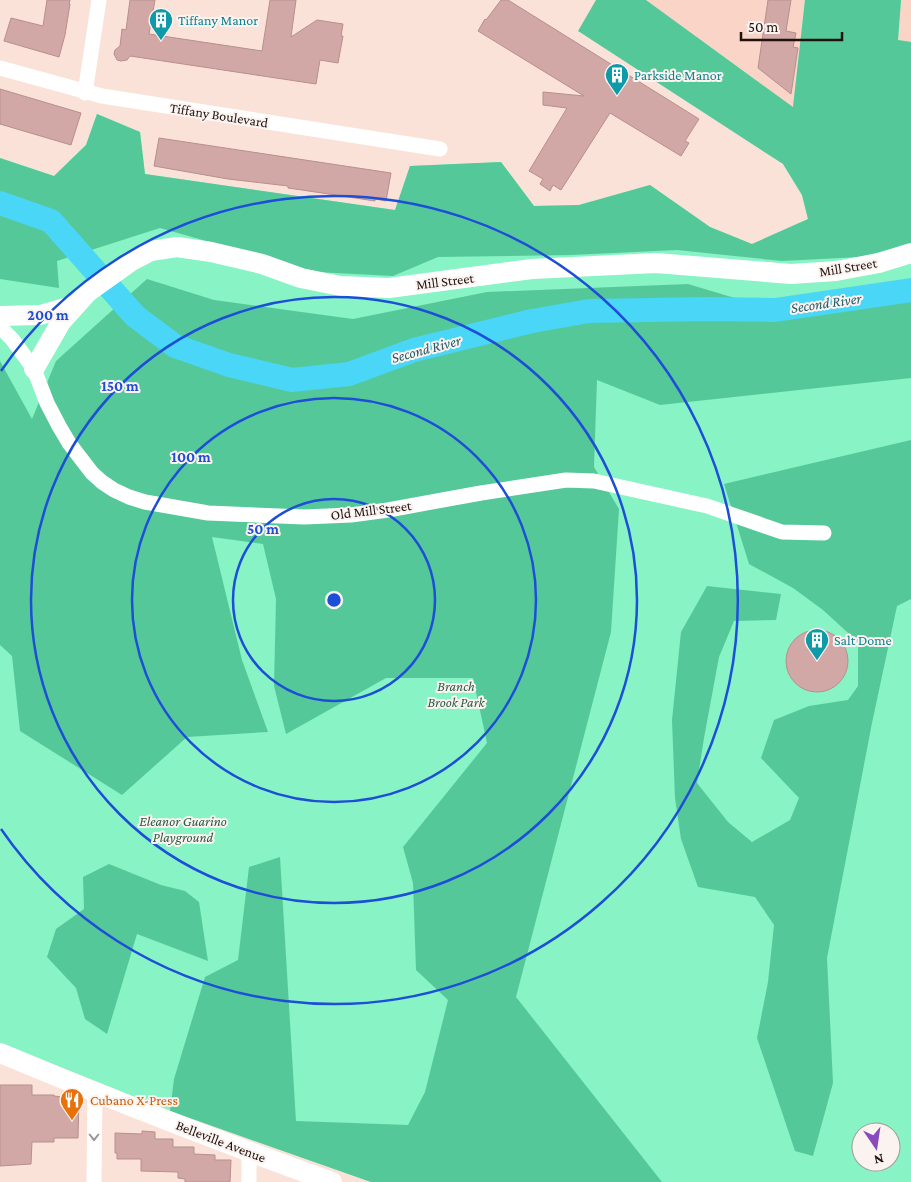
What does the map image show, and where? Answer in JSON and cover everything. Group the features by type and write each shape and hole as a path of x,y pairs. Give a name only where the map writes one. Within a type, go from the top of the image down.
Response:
{"street":[{"path":"85,93 99,0"},
{"name":"Tiffany Boulevard","path":"0,68 85,93 440,149"},
{"name":"Mill Street","path":"0,316 40,315 77,304 88,292 130,262 151,251 177,248 211,252 262,264 301,278 340,286 389,288 532,269 626,264 656,263 791,274 836,271 879,263 911,252"},
{"path":"34,369 60,322 77,304"},
{"name":"Old Mill Street","path":"0,327 12,339 34,369 47,404 59,426 69,443 92,473 114,490 145,502 208,512 314,517 388,510 566,480 594,481 707,506 782,532 824,533"},
{"name":"Belleville Avenue","path":"0,1053 249,1152 332,1182"},
{"path":"94,1182 95,1092"},
{"path":"248,1182 249,1152"}],"shaded area":[{"path":"646,0 805,0 793,107 682,26"},
{"path":"901,0 911,0 911,42 898,40"}],"green space":[{"path":"596,0 646,0 793,107 805,0 901,0 898,40 911,42 911,244 860,257 782,261 677,250 571,255 438,257 393,276 316,272 160,228 57,261 59,288 0,279 0,158 54,176 86,145 97,114 140,132 145,174 395,210 410,166 501,162 534,206 579,205 650,185 710,227 752,244 808,219 802,195 783,164 578,31"},
{"name":"Branch Brook Park","path":"805,0 901,0 898,40 911,42 911,1182 371,1182 170,1111 0,1043 0,158 54,176 86,145 97,114 140,132 145,174 395,210 410,166 501,162 534,206 579,205 650,185 710,227 752,244 808,219 802,195 783,164 793,107"},
{"path":"147,279 214,300 353,319 487,292 688,284 775,310 911,290 911,378 660,405 597,380 594,467 619,509 611,632 516,997 662,1182 371,1182 170,1111 174,1079 205,977 238,960 249,867 280,857 296,1121 408,1125 425,1092 448,1000 416,970 413,883 403,847 487,743 473,678 386,678 286,734 274,686 276,599 263,544 212,537 242,660 268,732 187,737 122,795 20,731 12,656 0,645 0,361 32,419 56,361"},
{"path":"911,440 911,599 897,606 872,723 827,958 833,1083 813,1156 795,1151 757,1038 768,982 774,925 755,897 698,887 681,839 675,798 672,720 681,632 707,586 781,594 776,620 734,621 719,657 697,783 728,822 752,842 790,820 799,798 761,758 774,720 809,706 848,700 858,686 858,642 823,610 793,588 749,564 724,484"},
{"path":"109,864 161,885 185,891 199,902 208,961 137,934 107,1034 85,1019 76,988 47,957 56,929 84,909 83,877"}],"building":[{"path":"47,0 70,0 65,35 59,57 4,41 11,18 43,26"},
{"name":"Tiffany Manor","path":"130,0 155,0 149,34 262,51 270,0 296,0 291,37 317,20 343,24 341,36 343,36 338,63 320,60 316,84 130,56 127,60 117,60 114,54 115,50 120,46 122,29 126,30"},
{"name":"Parkside Manor","path":"501,0 508,0 699,119 685,141 689,143 681,156 610,113 561,190 553,185 550,191 540,184 543,179 529,171 567,108 543,105 543,92 584,96 478,31 485,19"},
{"path":"768,0 791,0 786,31 796,33 793,47 798,48 791,94 758,68"},
{"path":"0,89 81,113 71,145 0,124"},
{"path":"159,138 391,173 386,201 375,199 375,201 288,188 288,186 228,179 154,166"},
{"name":"Salt Dome","path":"817,630 829,632 839,639 846,649 848,661 846,673 839,683 829,690 817,692 805,690 795,683 788,673 786,661 788,649 795,639 805,632"},
{"path":"0,1085 32,1085 32,1095 54,1095 79,1099 78,1138 54,1138 54,1142 32,1142 31,1164 0,1166"},
{"path":"142,1131 155,1132 155,1139 173,1139 173,1147 194,1147 194,1154 215,1155 215,1160 231,1160 230,1182 185,1182 185,1179 178,1178 178,1172 141,1171 141,1159 117,1159 117,1153 115,1153 115,1133 142,1134"}],"waterway":[{"name":"Second River","path":"0,203 51,221 135,316 175,346 229,365 292,380 349,374 414,350 532,321 589,311 775,310 911,290"}],"place":[{"name":"Tiffany Manor","path":"161,41"},
{"name":"Parkside Manor","path":"617,96"},
{"name":"Salt Dome","path":"817,661"},
{"name":"Cubano X-Press","path":"72,1121"}],"park label":[{"name":"Eleanor Guarino Playground","path":"183,830"}]}
